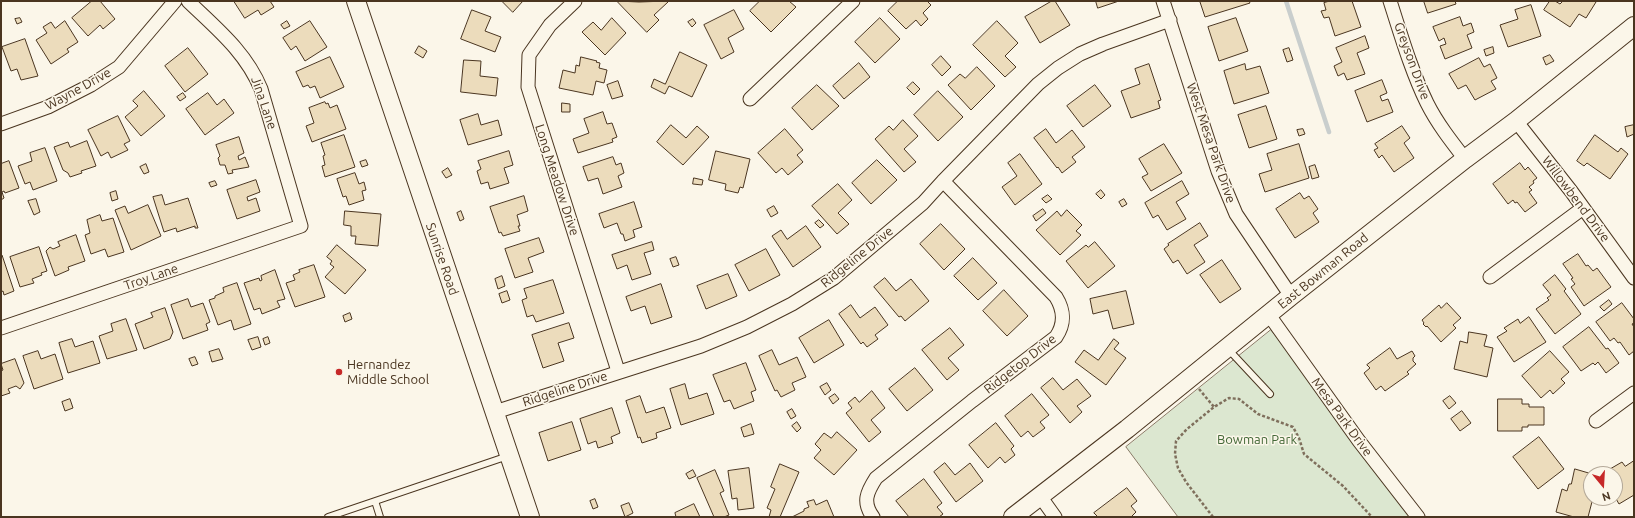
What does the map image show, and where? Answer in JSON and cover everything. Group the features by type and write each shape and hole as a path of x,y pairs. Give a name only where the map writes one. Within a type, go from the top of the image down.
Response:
{"street":[{"name":"Wayne Drive","path":"1,124 48,107 91,85 119,67 175,1"},
{"name":"Jina Lane","path":"188,1 235,46 256,77 262,89 301,226"},
{"name":"Sunrise Road","path":"356,1 530,517"},
{"name":"Long Meadow Drive","path":"575,1 550,25 529,55 528,87 618,371"},
{"path":"750,99 853,1"},
{"name":"West Mesa Park Drive","path":"1163,1 1227,196 1236,214 1291,296"},
{"name":"Greyson Drive","path":"1390,1 1417,83 1427,104 1465,159"},
{"name":"Ridgeline Drive","path":"495,412 618,371 701,346 747,327 792,304 834,278 923,203 943,180 1038,84 1058,68 1080,54 1103,44 1170,20"},
{"name":"East Bowman Road","path":"1013,517 1465,159 1516,121 1634,26"},
{"name":"Willowbend Drive","path":"1516,121 1583,208 1634,278"},
{"name":"Ridgetop Drive","path":"873,517 868,509 867,498 870,487 876,478 972,401 1056,337 1063,320 1060,304 1056,297 943,180"},
{"path":"1490,277 1583,208"},
{"name":"Troy Lane","path":"1,328 301,226"},
{"name":"Mesa Park Drive","path":"1268,315 1359,441 1418,517"},
{"path":"1596,421 1634,392"},
{"path":"1040,496 1055,517"}],"lane":[{"path":"1227,348 1270,394"},
{"path":"328,517 509,456"},
{"path":"375,501 380,517"}],"path":[{"path":"1189,378 1214,407"},
{"path":"1213,517 1186,482 1178,468 1175,454 1176,441 1214,407 1229,398 1239,399 1258,414 1293,427 1299,438 1304,454 1343,486 1372,517"}],"green space":[{"name":"Bowman Park","path":"1271,330 1410,517 1178,517 1126,447"}],"building":[{"path":"92,1 100,1 115,19 103,29 100,25 88,36 72,18"},
{"path":"234,1 270,1 274,7 261,15 258,10 245,18"},
{"path":"502,1 523,1 513,12"},
{"path":"617,1 668,2 654,15 659,20 647,32"},
{"path":"760,1 789,1 796,7 771,32 750,11"},
{"path":"898,1 927,1 931,5 923,13 928,19 921,26 916,20 906,29 888,11"},
{"path":"1052,1 1055,1 1070,25 1040,43 1025,17"},
{"path":"1096,1 1119,1 1098,8"},
{"path":"1249,1 1250,3 1205,17 1200,2"},
{"path":"1330,1 1352,1 1361,27 1335,36 1329,17 1324,18 1321,11 1326,10 1324,3"},
{"path":"1424,1 1455,1 1456,4 1428,13"},
{"path":"1550,1 1555,1 1560,4 1563,1 1596,2 1586,18 1579,14 1570,27 1544,10"},
{"path":"1531,5 1541,36 1508,47 1500,25 1518,19 1515,10"},
{"path":"472,10 491,17 485,31 501,37 495,52 461,39"},
{"path":"734,10 744,29 728,38 734,52 721,59 704,25"},
{"path":"1460,17 1463,26 1471,23 1474,32 1467,35 1472,48 1445,59 1440,46 1446,44 1444,38 1439,41 1433,27"},
{"path":"20,18 22,22 17,24 15,19"},
{"path":"612,18 626,33 605,55 582,32 593,22 601,30"},
{"path":"880,18 900,39 875,63 855,42"},
{"path":"1236,18 1248,51 1219,61 1208,27"},
{"path":"693,19 696,23 692,27 688,22"},
{"path":"65,21 78,42 67,49 69,52 51,64 36,40 47,33 43,27 51,22 55,28"},
{"path":"287,21 290,26 284,29 281,25"},
{"path":"310,21 327,47 305,61 296,46 291,50 283,38"},
{"path":"997,21 1018,43 1005,56 1016,67 1005,77 973,45"},
{"path":"1365,36 1369,48 1357,53 1365,74 1347,80 1344,73 1338,76 1334,66 1342,62 1336,48"},
{"path":"25,39 38,76 21,80 17,69 11,71 2,47"},
{"path":"419,46 427,51 423,58 415,53"},
{"path":"1493,47 1494,53 1486,56 1484,50"},
{"path":"188,48 208,74 185,92 165,66"},
{"path":"1289,48 1293,60 1287,62 1283,50"},
{"path":"680,52 707,65 692,97 669,86 665,94 651,87 654,79 665,84"},
{"path":"1550,55 1554,61 1546,65 1543,58"},
{"path":"941,56 951,67 942,76 932,65"},
{"path":"330,57 344,87 320,98 315,86 310,88 308,85 303,87 296,72"},
{"path":"581,57 597,61 596,62 600,63 599,68 607,70 604,83 596,81 593,95 559,88 563,70 575,73 576,65 579,66"},
{"path":"1479,58 1484,67 1490,64 1497,78 1491,81 1496,89 1475,100 1466,85 1458,89 1449,74"},
{"path":"464,60 481,61 480,76 498,78 496,96 461,92"},
{"path":"859,63 870,77 844,99 833,86"},
{"path":"1149,64 1161,100 1158,101 1160,108 1131,118 1121,91 1140,84 1135,69"},
{"path":"1245,64 1246,70 1260,66 1269,93 1234,104 1224,71"},
{"path":"977,67 995,86 971,110 948,85 960,74 965,78"},
{"path":"1382,80 1387,93 1380,96 1382,101 1388,99 1393,112 1367,122 1355,91"},
{"path":"618,81 623,96 612,99 607,85"},
{"path":"913,82 920,89 914,95 907,88"},
{"path":"817,85 839,106 812,130 792,108"},
{"path":"1095,85 1111,106 1083,127 1067,106"},
{"path":"144,91 165,116 141,136 125,117 138,106 133,101"},
{"path":"938,91 963,117 938,141 914,115"},
{"path":"183,93 186,97 180,101 177,97"},
{"path":"208,93 217,105 224,99 234,113 205,135 186,109"},
{"path":"325,102 326,104 328,103 330,108 337,105 346,129 312,142 306,126 314,123 309,108"},
{"path":"562,103 570,104 570,112 562,112"},
{"path":"1266,106 1277,139 1249,148 1238,115"},
{"path":"603,112 607,124 612,123 617,137 612,139 613,142 578,153 573,139 589,133 584,119"},
{"path":"478,114 481,125 498,120 502,135 468,145 460,120"},
{"path":"118,116 130,141 124,144 128,150 111,158 108,152 101,156 88,130"},
{"path":"903,120 918,136 904,149 916,162 904,172 875,139 889,126 893,130"},
{"path":"671,125 686,138 697,126 709,137 683,165 657,142"},
{"path":"1634,125 1634,134 1627,137 1625,127"},
{"path":"1402,126 1410,138 1404,143 1414,158 1394,172 1382,155 1379,158 1374,150 1378,148 1375,144"},
{"path":"785,129 803,150 797,155 803,162 788,175 782,168 776,173 758,153"},
{"path":"1046,129 1056,143 1072,130 1085,147 1072,157 1076,162 1062,173 1034,138"},
{"path":"1303,129 1305,134 1299,136 1297,130"},
{"path":"344,135 355,167 325,177 322,166 325,165 323,156 325,155 321,143"},
{"path":"1595,135 1618,152 1621,148 1628,154 1610,179 1587,163 1584,166 1577,161"},
{"path":"239,137 244,153 238,156 239,160 245,157 249,167 232,170 233,173 228,174 225,165 220,165 218,158 220,156 216,145"},
{"path":"87,141 96,166 81,171 82,173 70,177 68,173 63,170 54,147 68,142 70,147"},
{"path":"1164,144 1182,173 1151,191 1142,177 1148,174 1139,159"},
{"path":"1299,144 1309,178 1265,192 1259,174 1272,170 1267,154"},
{"path":"45,148 57,181 33,190 30,182 25,184 18,166 32,161 30,153"},
{"path":"509,151 513,165 504,168 509,183 490,189 488,182 481,184 477,171 481,169 478,161"},
{"path":"716,151 750,159 743,188 740,187 738,193 725,190 726,184 709,180"},
{"path":"1020,154 1042,184 1015,205 1002,187 1017,176 1008,163"},
{"path":"613,157 616,165 621,163 624,173 618,176 622,187 603,194 598,178 588,181 583,167"},
{"path":"366,160 368,165 362,167 360,162"},
{"path":"877,160 897,180 871,204 852,183"},
{"path":"9,161 19,188 5,193 4,191 2,192 4,198 1,200 1,164"},
{"path":"1520,163 1525,170 1528,167 1537,178 1529,187 1532,190 1529,192 1537,203 1525,212 1517,202 1515,203 1513,200 1508,204 1493,184"},
{"path":"146,164 149,172 144,174 140,167"},
{"path":"1315,165 1319,177 1312,179 1309,167"},
{"path":"448,168 452,175 446,178 442,172"},
{"path":"355,173 359,184 364,182 366,190 362,191 364,200 349,205 346,196 343,197 337,179"},
{"path":"694,178 703,180 702,185 693,184"},
{"path":"256,180 260,192 247,197 248,201 256,198 260,211 237,219 227,190"},
{"path":"215,181 217,185 211,187 209,183"},
{"path":"1182,181 1189,194 1176,202 1186,219 1167,230 1158,215 1153,218 1145,203"},
{"path":"838,184 852,200 838,213 849,224 837,234 812,206"},
{"path":"1101,190 1105,195 1101,199 1096,194"},
{"path":"116,191 118,199 112,201 110,193"},
{"path":"1300,193 1304,199 1309,196 1318,209 1313,213 1319,222 1295,238 1276,209"},
{"path":"162,195 165,205 188,198 198,228 195,228 195,226 177,232 176,228 164,232 153,197"},
{"path":"1048,195 1052,199 1046,203 1042,199"},
{"path":"524,196 528,211 517,215 520,231 503,236 501,232 499,233 490,207"},
{"path":"36,199 40,212 34,215 28,201"},
{"path":"1124,199 1127,204 1122,207 1119,202"},
{"path":"634,202 642,227 633,230 635,237 625,241 617,223 604,228 599,214"},
{"path":"148,205 161,236 131,250 115,210 125,206 128,213"},
{"path":"774,206 778,213 771,217 767,210"},
{"path":"1043,209 1046,213 1036,221 1033,216"},
{"path":"1067,210 1082,225 1076,231 1081,235 1060,255 1036,230 1057,211 1061,216"},
{"path":"345,211 381,214 378,246 355,244 356,236 351,236 351,226 344,225"},
{"path":"461,211 464,219 460,221 457,213"},
{"path":"100,215 102,221 113,218 124,252 108,257 105,249 91,254 85,235 90,233 87,220"},
{"path":"819,220 824,225 820,228 815,223"},
{"path":"1200,223 1208,236 1194,245 1205,262 1187,274 1178,260 1173,263 1164,249 1169,245 1168,244"},
{"path":"941,224 965,249 944,270 920,244"},
{"path":"806,226 821,247 793,267 772,236 781,230 787,239"},
{"path":"76,235 85,261 68,267 69,270 55,276 46,251 50,247 53,249 60,246 58,242"},
{"path":"539,238 544,252 528,258 533,272 515,278 505,249"},
{"path":"652,242 654,250 644,253 651,274 632,280 627,265 617,269 612,255"},
{"path":"1095,242 1115,266 1088,288 1066,261 1086,245 1088,247"},
{"path":"337,245 366,270 345,294 325,277 334,267 330,264 332,261 327,257"},
{"path":"39,247 47,271 32,279 34,283 20,287 10,257"},
{"path":"766,249 780,275 749,291 735,265"},
{"path":"1578,254 1586,266 1588,265 1593,271 1597,268 1611,287 1584,306 1571,287 1575,284 1571,279 1573,278 1563,264"},
{"path":"1,255 14,291 4,295 3,291 1,292"},
{"path":"676,257 679,265 673,267 670,259"},
{"path":"973,258 997,283 978,300 954,276"},
{"path":"1222,260 1241,289 1220,303 1200,275"},
{"path":"314,265 325,297 295,307 286,283 295,280 293,275 300,272 299,270"},
{"path":"275,270 285,299 277,301 280,307 262,314 260,308 254,310 244,283 259,278 260,281 262,280 261,276"},
{"path":"728,274 737,296 706,309 697,286"},
{"path":"1555,275 1566,289 1564,291 1581,314 1555,334 1536,309 1549,300 1547,298 1551,295 1543,285"},
{"path":"502,276 505,286 498,289 495,279"},
{"path":"885,278 896,291 911,279 929,301 905,321 901,316 899,317 874,287"},
{"path":"553,280 564,313 536,322 533,315 527,317 522,300 527,298 524,289"},
{"path":"237,283 251,324 234,330 231,320 218,325 209,300 224,292 223,288"},
{"path":"661,284 672,317 651,324 645,306 631,311 626,297"},
{"path":"1004,290 1028,316 1007,336 983,311"},
{"path":"507,291 510,300 502,303 499,294"},
{"path":"1126,291 1134,324 1113,329 1108,310 1093,314 1090,299"},
{"path":"188,299 191,307 203,303 210,322 206,324 208,330 183,339 171,305"},
{"path":"1609,300 1612,304 1604,311 1600,307"},
{"path":"1447,303 1461,318 1453,325 1456,328 1441,342 1427,326 1426,327 1423,324 1424,323 1422,320 1439,305 1441,308"},
{"path":"1622,303 1634,319 1634,323 1632,324 1634,327 1634,351 1629,355 1620,342 1618,343 1614,338 1610,341 1596,322"},
{"path":"851,305 860,318 875,307 888,325 875,335 878,339 867,347 863,342 861,344 839,314"},
{"path":"165,308 173,332 170,339 144,349 135,324 153,317 151,313"},
{"path":"350,313 352,319 345,322 343,316"},
{"path":"1529,317 1546,342 1514,362 1497,337 1507,331 1504,328 1518,319 1520,323"},
{"path":"126,319 137,350 107,359 99,336 113,331 111,324"},
{"path":"829,320 844,345 814,363 799,338"},
{"path":"569,323 574,338 558,343 564,361 543,368 532,335"},
{"path":"1589,327 1619,363 1606,373 1598,362 1595,365 1593,363 1581,371 1563,347"},
{"path":"950,328 964,345 948,358 959,370 947,380 922,350"},
{"path":"1469,332 1487,335 1484,346 1493,348 1487,377 1454,369 1460,341 1467,343"},
{"path":"258,337 261,347 252,350 248,340"},
{"path":"268,337 270,343 265,345 263,339"},
{"path":"72,339 75,347 93,341 100,363 68,373 59,343"},
{"path":"1114,339 1119,343 1114,349 1126,358 1106,385 1075,362 1084,350 1098,360"},
{"path":"1390,348 1397,359 1412,351 1415,356 1413,361 1416,364 1407,372 1409,374 1385,391 1381,386 1376,390 1364,373 1370,368 1367,365"},
{"path":"219,349 223,359 212,362 209,352"},
{"path":"772,350 779,365 797,357 806,377 792,383 795,390 781,397 777,390 775,391 759,356"},
{"path":"38,351 41,359 55,354 63,379 34,389 23,356"},
{"path":"1550,351 1569,372 1561,379 1565,383 1553,394 1550,390 1541,398 1522,376"},
{"path":"195,357 198,364 192,366 189,359"},
{"path":"15,359 24,383 20,389 16,386 8,389 10,393 1,396 1,371 3,370 1,364"},
{"path":"746,363 756,390 751,392 754,401 734,409 730,400 724,402 713,375"},
{"path":"915,368 933,390 907,411 889,389"},
{"path":"1053,378 1063,390 1077,379 1091,396 1077,406 1082,412 1070,423 1041,388"},
{"path":"827,383 831,390 825,395 820,387"},
{"path":"685,384 689,399 707,393 714,414 681,425 670,389"},
{"path":"872,391 885,408 871,420 881,432 869,442 846,413 852,408 848,403 855,397 859,402"},
{"path":"835,394 839,399 833,404 829,398"},
{"path":"1032,394 1049,415 1040,422 1045,428 1033,437 1028,431 1021,437 1005,416"},
{"path":"640,396 646,413 664,407 671,428 656,433 657,438 642,443 640,437 638,438 626,401"},
{"path":"1450,396 1456,403 1449,409 1443,401"},
{"path":"70,399 73,408 65,411 62,402"},
{"path":"1498,399 1522,399 1522,404 1529,404 1529,407 1544,407 1544,425 1528,425 1528,427 1522,427 1522,431 1498,431"},
{"path":"612,408 620,433 611,437 613,443 598,448 596,441 588,444 580,419"},
{"path":"792,409 796,416 791,419 787,412"},
{"path":"1462,411 1471,423 1460,431 1451,419"},
{"path":"572,422 581,450 548,461 539,433"},
{"path":"797,422 801,428 797,432 792,426"},
{"path":"996,423 1014,446 1011,449 1015,455 1005,463 1000,457 988,468 969,445"},
{"path":"751,424 754,434 744,437 741,428"},
{"path":"837,432 857,450 834,475 814,458 821,450 815,444 824,433 831,438"},
{"path":"1539,437 1564,469 1538,489 1513,457"},
{"path":"1634,461 1634,495 1623,502 1623,466 1615,466 1622,462 1625,466"},
{"path":"945,463 955,475 970,463 983,481 956,502 934,472"},
{"path":"780,464 799,472 780,517 769,517 771,510 767,508 775,489 771,487"},
{"path":"749,468 754,508 738,510 737,498 732,499 728,471"},
{"path":"1575,469 1583,471 1583,506 1591,506 1588,517 1574,517 1556,512 1562,489 1567,491 1569,484 1571,484"},
{"path":"693,470 696,476 689,479 686,474"},
{"path":"715,470 724,491 720,493 729,515 724,517 714,517 697,478"},
{"path":"924,479 942,503 937,507 943,514 939,517 909,517 896,501"},
{"path":"1127,488 1137,501 1131,506 1136,512 1131,517 1098,517 1094,513"},
{"path":"595,499 598,507 593,509 590,501"},
{"path":"814,500 816,505 827,500 834,517 792,517 809,507 807,502"},
{"path":"629,503 633,513 625,517 621,506"},
{"path":"694,504 700,517 676,517 675,513"}],"waterway":[{"path":"1286,1 1329,132"}],"place":[{"name":"Hernandez Middle School","path":"339,372"}]}
